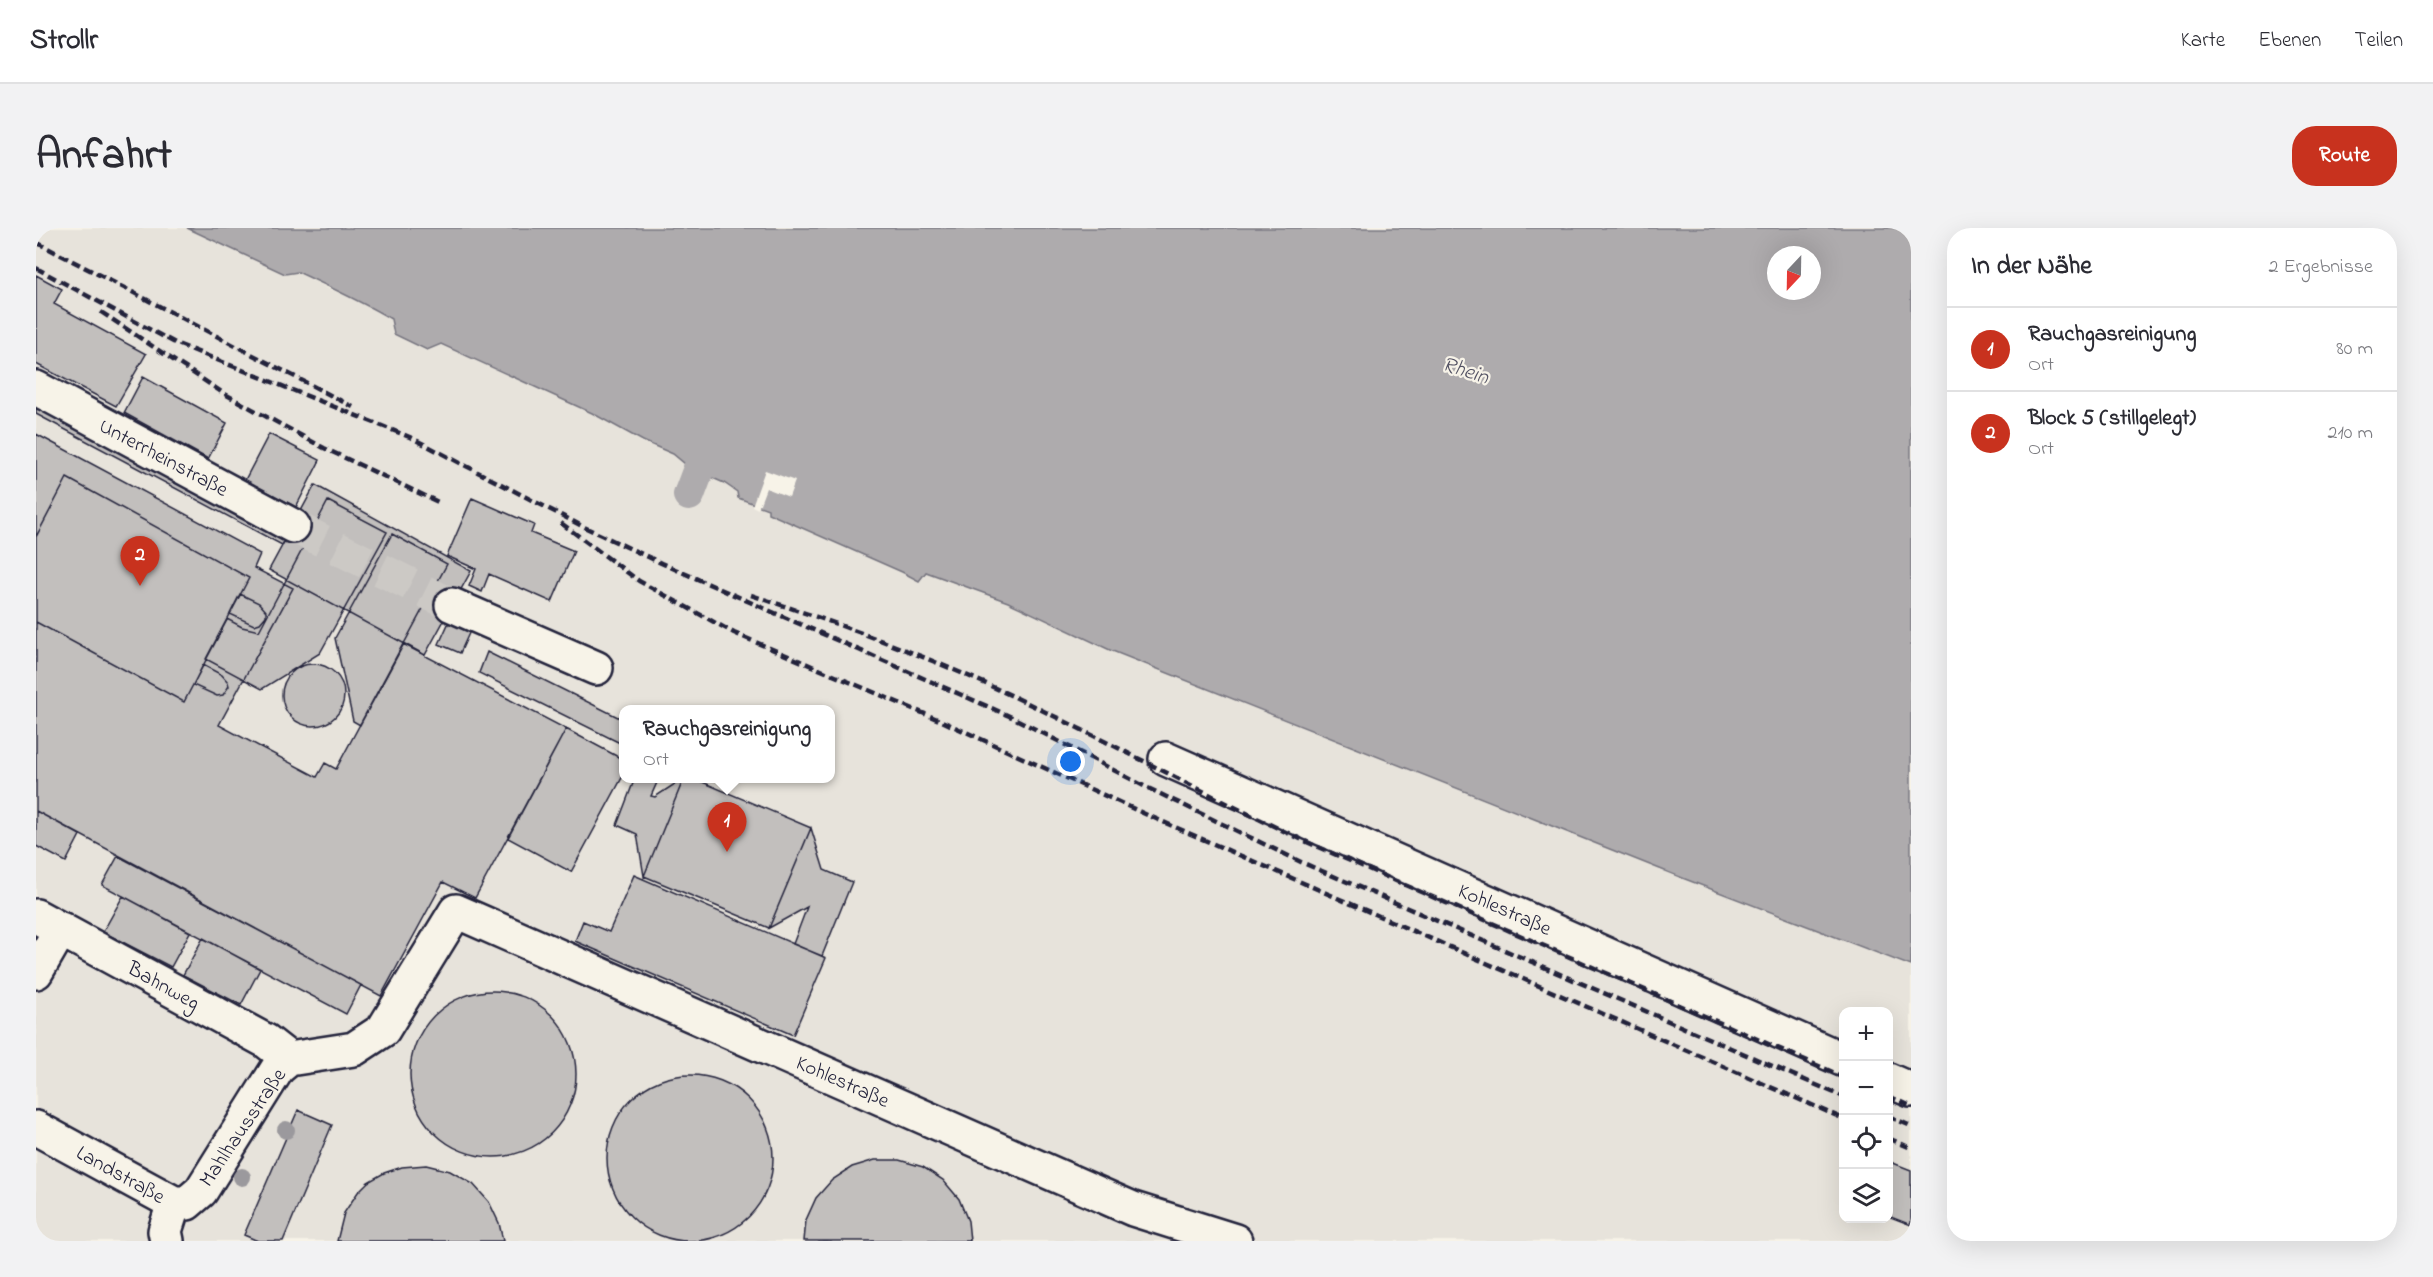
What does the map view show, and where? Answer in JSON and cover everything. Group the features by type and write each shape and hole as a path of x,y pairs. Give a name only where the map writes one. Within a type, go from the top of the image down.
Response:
{"lane":[{"name":"Unterrheinstraße","path":"36,388 293,526"},
{"path":"452,605 596,668"},
{"name":"Kohlestraße","path":"1166,759 1839,1058"},
{"name":"Kohlestraße","path":"456,911 1133,1209 1235,1241"},
{"name":"Mahlhausstraße","path":"174,1203 187,1203 201,1191 278,1068 289,1059 354,1049 383,1030 456,911"},
{"path":"36,972 48,922"},
{"name":"Bahnweg","path":"48,922 266,1041 289,1059"},
{"path":"1893,1082 1911,1090"},
{"name":"Landstraße","path":"36,1128 174,1203"},
{"path":"167,1241 165,1231 174,1203"}],"shaded area":[{"path":"36,228 187,228 219,244 298,272 329,289 355,298 391,319 394,334 427,350 441,343 592,413 643,441 673,454 690,468 724,483 737,493 738,498 769,509 768,513 907,576 926,572 1008,602 1110,650 1685,879 1911,966 1911,1241 36,1241"}],"water":[{"name":"Rhein","path":"187,228 1911,228 1911,966 1685,879 1110,650 1008,602 926,572 919,581 768,513 768,509 738,498 737,492 724,483 690,468 673,454 643,441 592,413 441,344 427,350 394,334 391,319 298,272 285,274"}],"pier":[{"path":"765,470 795,481 789,497 766,488 758,509 752,506"}],"building":[{"path":"36,275 62,289 54,304 146,354 116,406 36,364"},
{"path":"143,377 227,423 208,459 124,413"},
{"path":"36,397 289,532 282,545 36,414"},
{"path":"36,434 260,554 254,568 293,588 219,725 317,777 325,763 336,769 403,644 566,729 475,898 443,882 381,996 36,811"},
{"path":"269,434 320,460 296,507 245,480"},
{"path":"67,478 249,578 184,702 36,622 36,537"},
{"path":"315,485 471,571 425,655 269,570"},
{"path":"472,498 534,525 531,533 574,551 552,602 489,574 482,592 469,586 476,569 447,556"},
{"path":"328,501 387,532 320,653 262,689 206,659 227,619 242,627 259,631"},
{"path":"392,534 447,564 360,725 353,721 335,638"},
{"path":"240,594 259,603 266,611 266,616 260,623 254,625 230,614"},
{"path":"449,622 470,631 460,653 439,644"},
{"path":"487,652 619,718 619,743 479,673"},
{"path":"313,664 330,669 335,673 339,678 344,695 339,712 335,717 330,721 313,726 296,721 291,717 287,712 282,695 287,678 291,673 296,669"},
{"path":"203,665 222,675 228,682 229,686 223,695 217,696 193,685"},
{"path":"566,729 619,757 619,783 571,872 508,838"},
{"path":"633,783 657,783 651,796 655,797 676,783 682,783 644,876 637,834 617,825"},
{"path":"682,783 705,783 811,828 769,928 644,876"},
{"path":"36,811 80,835 66,862 36,846"},
{"path":"811,828 824,870 852,882 822,956 793,944 807,907 769,928"},
{"path":"118,856 361,985 346,1014 102,885"},
{"path":"634,875 826,958 793,1035 575,941 583,921 609,932"},
{"path":"123,896 190,932 171,967 103,932"},
{"path":"203,938 260,969 241,1005 183,975"},
{"path":"493,991 509,992 525,997 552,1015 570,1042 575,1058 575,1090 570,1106 552,1133 525,1151 509,1156 493,1157 477,1156 461,1151 434,1133 416,1106 411,1090 410,1074 411,1058 416,1042 434,1015 461,997 477,992"},
{"path":"690,1075 706,1076 722,1081 749,1099 767,1126 772,1142 772,1174 767,1190 749,1217 722,1235 706,1240 690,1241 674,1240 658,1235 631,1217 613,1190 608,1174 607,1158 608,1142 613,1126 631,1099 658,1081 674,1076"},
{"path":"298,1110 332,1125 283,1241 258,1241 244,1235"},
{"path":"875,1160 899,1160 923,1167 943,1180 959,1199 968,1221 970,1241 804,1241 806,1220 816,1198 832,1180 852,1167"},
{"path":"1893,1163 1911,1170 1911,1225 1893,1218"},
{"path":"426,1165 450,1171 473,1184 489,1202 499,1223 503,1241 337,1241 344,1213 368,1182 402,1167"}],"waterway":[{"path":"689,495 698,471"}],"tunnel":[{"path":"293,526 452,605"}],"railway":[{"path":"36,242 353,407"},
{"path":"36,268 175,343 412,438 582,526 661,563 1014,718 1146,787 1301,862 1839,1095"},
{"path":"101,312 223,393 324,448 438,502"},
{"path":"561,523 639,581 734,633 944,722 1145,814 1839,1117"},
{"path":"751,595 820,618 956,671 1059,718 1309,843 1839,1075"},
{"path":"1893,1098 1911,1106"},
{"path":"1893,1118 1911,1126"},
{"path":"1893,1140 1911,1148"}],"place":[{"name":"Block 5 (stillgelegt)","path":"140,586"},
{"name":"Rauchgasreinigung","path":"727,852"}]}
